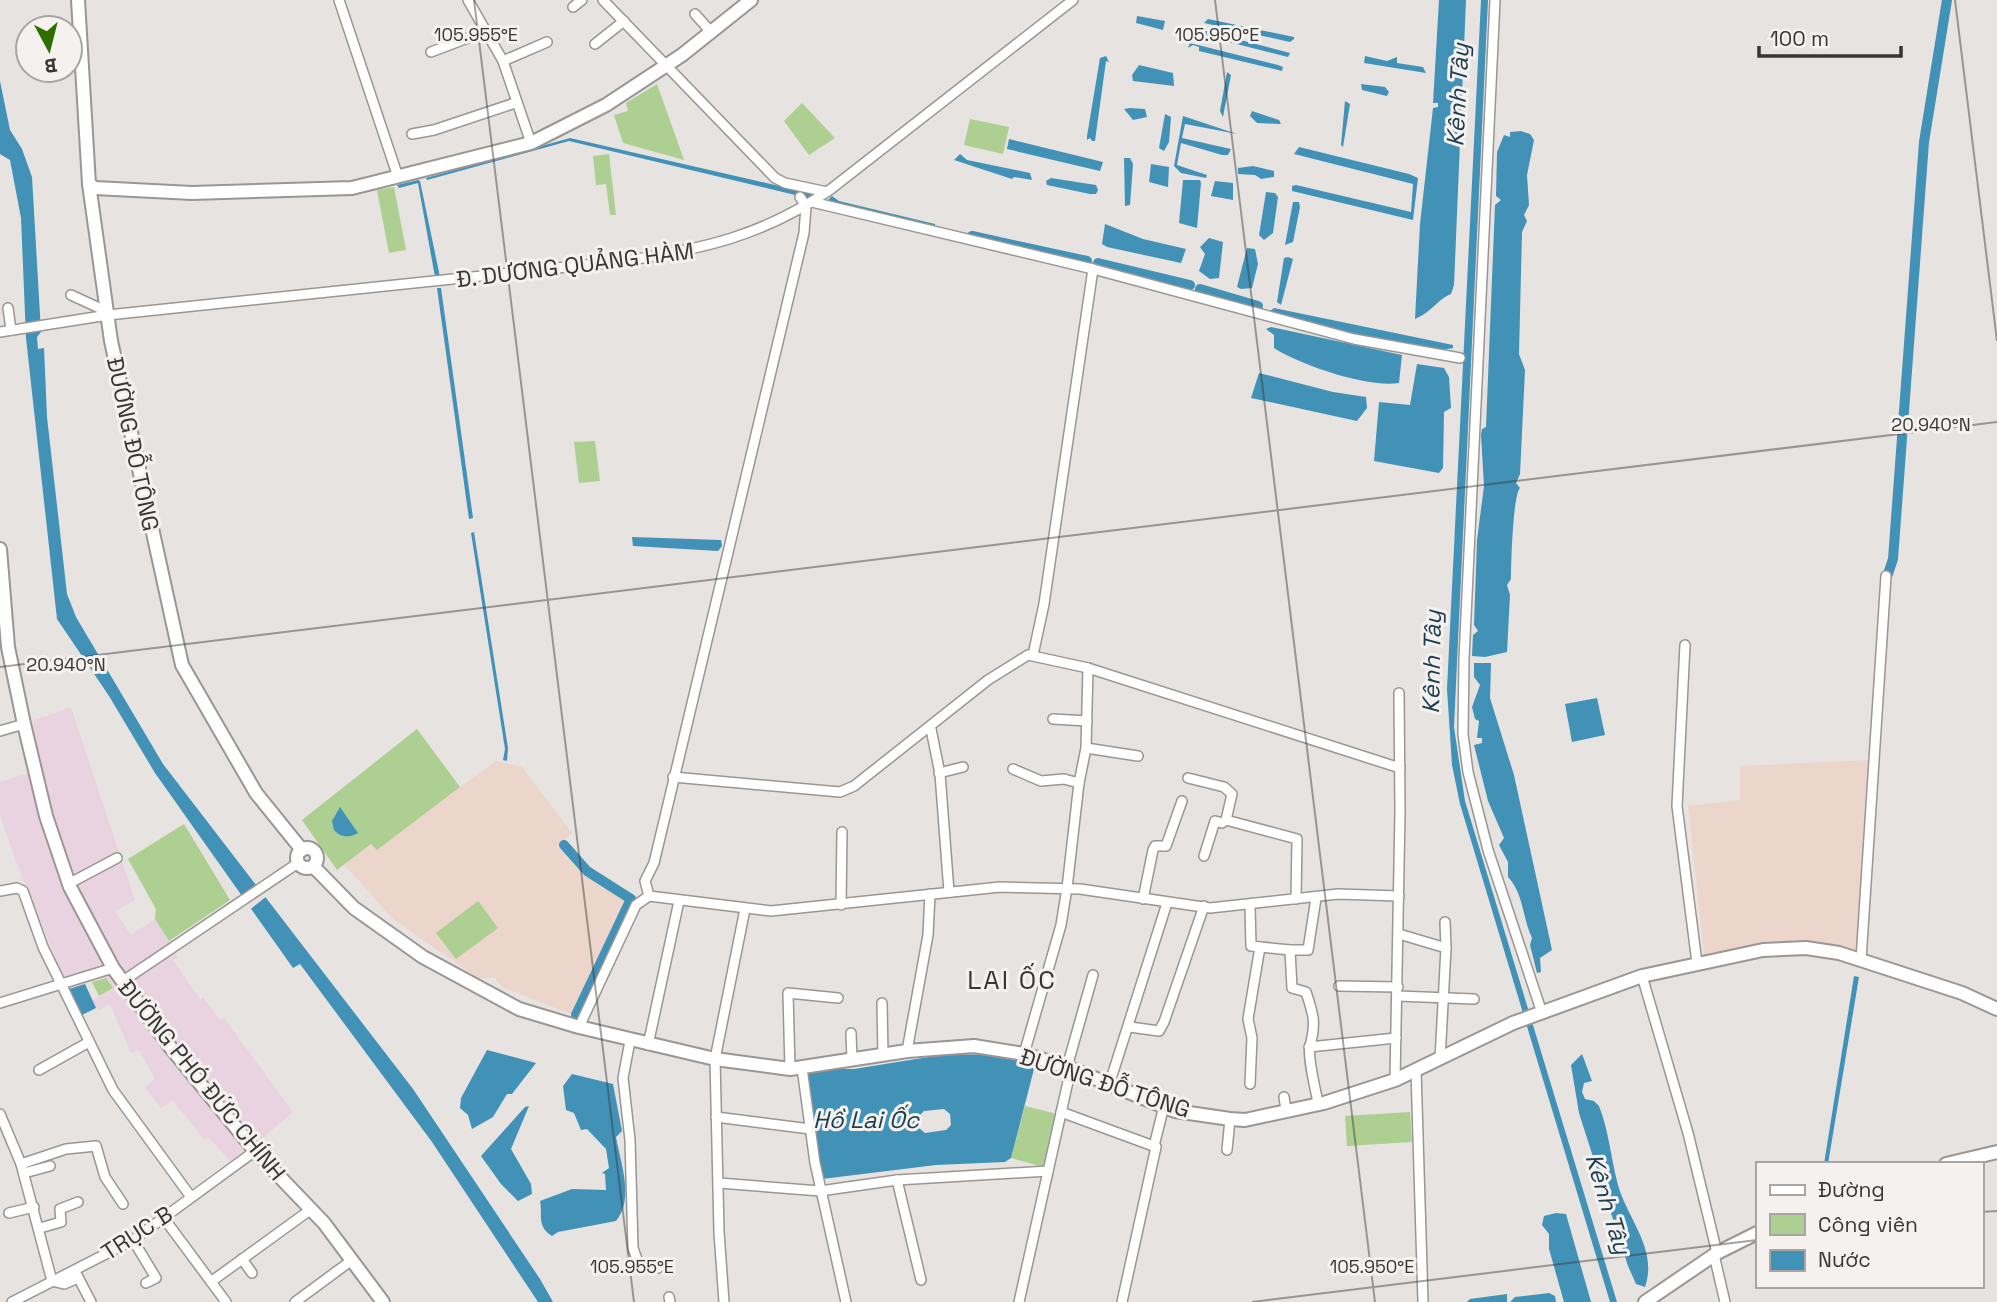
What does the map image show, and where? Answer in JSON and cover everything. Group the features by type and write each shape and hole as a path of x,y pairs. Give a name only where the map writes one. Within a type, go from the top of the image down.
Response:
{"main road":[{"name":"ĐƯỜNG ĐỖ TÔNG","path":"78,0 89,184 108,313 130,436 182,666 256,793 300,856 314,852 317,859 313,866 354,908 423,957 519,1009 648,1045 716,1059 796,1069 883,1054 974,1046 1024,1054 1069,1067 1164,1106 1245,1120 1285,1104 1318,1103 1395,1080 1513,1023 1642,976 1763,950 1806,948 1861,960 1962,993 1997,1009"},
{"path":"89,184 95,188 192,193 352,188 531,143 606,106 666,65 686,59 751,0"},
{"name":"ĐƯỜNG PHÓ ĐỨC CHÍNH","path":"0,549 4,648 46,816 70,883 113,968 171,1048 255,1151 324,1223 383,1302"},
{"path":"1954,1162 1997,1152"},
{"path":"1645,1302 1716,1254 1756,1234"}],"street":[{"path":"339,0 398,177"},
{"path":"468,0 503,61 515,103 531,143"},
{"path":"573,7 582,0"},
{"path":"603,0 779,181 827,191"},
{"name":"Đ. DƯƠNG QUẢNG HÀM","path":"0,332 108,313 428,283 688,252 746,236 809,204 1073,0"},
{"path":"1495,0 1464,659 1463,734 1468,772 1488,850 1541,1013"},
{"path":"695,14 716,33"},
{"path":"595,44 624,21"},
{"path":"431,52 486,30"},
{"path":"503,61 547,42"},
{"path":"412,134 434,130 515,103"},
{"path":"800,197 809,204 1093,269 1354,340 1460,358"},
{"path":"649,896 645,881 654,863 798,261 809,204"},
{"path":"1033,655 1044,604 1093,269"},
{"path":"71,295 108,313"},
{"path":"8,307 13,330"},
{"path":"1861,960 1886,576"},
{"path":"1685,646 1677,806 1697,963"},
{"path":"673,777 840,792 854,786 931,729 988,680 1018,659 1033,655 1088,668 1399,768"},
{"path":"1024,1054 1061,925 1068,888 1079,783 1086,748 1088,668"},
{"path":"1395,1080 1399,934 1399,693"},
{"path":"1053,719 1087,721"},
{"path":"0,731 24,724"},
{"path":"931,729 939,773 949,892"},
{"path":"1086,748 1138,756"},
{"path":"939,773 963,767"},
{"path":"1013,769 1041,781 1064,779 1079,783"},
{"path":"1188,778 1224,787 1232,794 1226,820"},
{"path":"1143,899 1153,850 1155,846 1166,846 1182,801"},
{"path":"1204,856 1214,821 1222,823 1226,820 1297,839 1296,899"},
{"path":"841,905 842,832"},
{"path":"122,981 268,885 300,856"},
{"path":"70,883 117,858"},
{"path":"579,1027 636,905 649,896 771,911 1000,887 1068,888 1204,906 1250,906 1338,894 1399,896"},
{"path":"0,891 17,888 23,891 62,985 113,1090 191,1197"},
{"path":"907,1051 928,935 930,894"},
{"path":"1250,906 1251,946 1308,950 1315,898"},
{"path":"648,1045 679,901"},
{"path":"1110,1082 1130,1027 1167,903"},
{"path":"1130,1027 1158,1031 1164,1023 1204,906"},
{"path":"724,1302 716,1059 745,909"},
{"path":"1440,1059 1445,922"},
{"path":"1399,934 1446,948"},
{"path":"1250,1084 1252,1038 1248,1019 1260,947"},
{"path":"1290,950 1292,988 1307,992 1314,1015 1315,1028 1309,1046 1318,1103"},
{"path":"0,1003 113,968"},
{"path":"1019,1302 1069,1067 1093,975"},
{"path":"1642,976 1688,1133 1725,1302"},
{"path":"1339,986 1474,999"},
{"path":"838,998 789,993 796,1069 810,1129 820,1191 846,1302"},
{"path":"882,1003 883,1054"},
{"path":"851,1033 852,1060"},
{"path":"1309,1046 1396,1038"},
{"path":"630,1041 623,1078 630,1140 633,1248 640,1268 658,1268"},
{"path":"39,1070 89,1042"},
{"path":"1416,1070 1423,1302"},
{"path":"1122,1302 1164,1106"},
{"path":"1061,1112 1154,1146"},
{"path":"0,1115 23,1168 52,1281"},
{"path":"716,1117 810,1129"},
{"path":"1227,1150 1230,1119"},
{"path":"23,1168 66,1149 96,1146 105,1177 123,1205"},
{"name":"TRỤC B","path":"12,1302 52,1281 77,1274 133,1240 255,1151"},
{"path":"23,1168 50,1166"},
{"path":"719,1183 820,1191 897,1180 1048,1171"},
{"path":"897,1180 920,1280"},
{"path":"40,1228 61,1222 60,1209 78,1202"},
{"path":"9,1213 34,1207"},
{"path":"212,1281 310,1210"},
{"path":"163,1217 226,1302"},
{"path":"133,1240 156,1278 146,1283"},
{"path":"242,1259 252,1273"},
{"path":"295,1302 352,1260"},
{"path":"77,1274 90,1302"}],"shaded area":[{"path":"71,707 135,900 115,911 131,935 155,919 178,957 173,960 200,999 203,997 220,1020 224,1018 293,1112 233,1164 209,1138 205,1140 172,1100 161,1108 145,1087 155,1079 139,1050 131,1053 110,1004 98,1011 92,1000 113,989 103,978 69,989 18,867 0,815 0,782 35,771 24,724"},
{"path":"1873,760 1861,960 1806,948 1697,963 1704,953 1688,806 1740,800 1740,766"},
{"path":"496,761 522,767 572,833 557,846 584,876 627,897 571,1014 502,987 495,978 478,978 393,919 345,865 371,843 377,849"}],"green space":[{"path":"657,84 684,160 623,143 614,115 628,111 626,103"},
{"path":"802,103 835,138 809,155 784,121"},
{"path":"970,119 1009,127 1003,154 964,145"},
{"path":"609,154 616,215 610,215 606,184 596,185 593,156"},
{"path":"394,187 406,250 389,253 377,190"},
{"path":"595,441 600,481 579,483 574,442"},
{"path":"417,729 460,787 377,850 371,844 337,870 302,820"},
{"path":"184,824 230,900 169,941 155,919 156,909 128,859"},
{"path":"478,901 498,928 456,959 436,933"},
{"path":"106,978 113,988 99,996 92,982"},
{"path":"1025,1106 1057,1114 1043,1167 1011,1158"},
{"path":"1410,1112 1412,1142 1347,1146 1345,1116"}],"water":[{"name":"Kênh Tây","path":"1439,0 1466,0 1454,285 1451,294 1415,319 1420,224 1433,108 1438,107 1438,103 1433,103"},
{"path":"1481,0 1488,0 1454,727 1465,801 1617,1302 1610,1302 1460,804 1452,765 1447,689"},
{"path":"1137,16 1165,21 1163,30 1136,23"},
{"path":"1208,19 1294,39 1290,42 1204,23"},
{"path":"1203,30 1290,53 1288,57 1205,36"},
{"path":"1190,43 1278,65 1283,67 1282,71 1199,51 1199,47 1193,45 1188,48"},
{"path":"1106,56 1109,62 1106,61 1095,141 1092,141 1090,138 1087,140 1087,136 1100,58"},
{"path":"1365,56 1387,61 1397,57 1397,63 1423,67 1426,73 1364,63"},
{"path":"1139,65 1173,73 1174,86 1133,81 1132,75"},
{"path":"1227,72 1231,75 1223,117 1220,111"},
{"path":"0,81 10,130 22,149 32,177 41,332 37,337 38,349 44,348 47,417 67,594 76,617 163,764 413,1089 553,1302 538,1302 432,1142 300,964 293,968 155,773 109,696 57,619 26,338 21,218 10,160 0,154"},
{"path":"1361,84 1385,87 1389,92 1387,96 1362,90"},
{"path":"1345,101 1350,104 1343,147 1341,145"},
{"path":"1124,109 1145,109 1147,117 1133,120"},
{"path":"1252,111 1279,120 1281,124 1257,123 1250,116"},
{"path":"1165,114 1171,117 1169,142 1164,151 1159,148"},
{"path":"1183,116 1237,134 1185,124 1182,138 1231,149 1228,155 1222,155 1181,143 1177,165 1207,175 1206,178 1181,173 1174,166"},
{"path":"1510,132 1530,134 1534,140 1527,175 1529,205 1524,215 1527,221 1522,232 1519,354 1525,370 1520,474 1516,483 1520,488 1514,515 1511,579 1507,585 1510,595 1507,652 1485,657 1472,656 1473,635 1478,631 1474,625 1477,540 1484,486 1481,435 1482,429 1486,427 1495,205 1501,200 1496,196 1497,152 1504,135 1510,137"},
{"path":"570,138 814,194 812,199 569,141 427,180 426,178"},
{"path":"1009,139 1103,162 1100,171 1007,149"},
{"path":"1299,147 1418,178 1413,220 1292,191 1292,186 1296,185 1411,212 1413,184 1294,154"},
{"path":"960,154 967,160 1030,173 1032,180 1012,179 954,160"},
{"path":"1124,158 1130,158 1133,164 1130,205 1125,206"},
{"path":"1151,164 1169,167 1168,187 1149,182"},
{"path":"1253,166 1274,171 1274,177 1261,179 1255,175 1238,174 1238,168"},
{"path":"1051,178 1096,185 1098,190 1096,194 1090,194 1047,185 1046,181"},
{"path":"418,180 440,277 435,277 418,183 399,188 397,185"},
{"path":"1183,180 1200,180 1201,183 1197,228 1179,223"},
{"path":"1215,181 1233,183 1233,200 1211,196"},
{"path":"1266,192 1275,193 1278,197 1273,233 1264,240 1259,235"},
{"path":"832,196 839,201 935,224 935,227 826,202"},
{"path":"1293,202 1299,202 1300,207 1293,242 1285,245"},
{"path":"1105,224 1143,239 1186,249 1181,263 1107,247 1102,244"},
{"path":"1209,238 1223,242 1219,278 1210,279 1199,271 1205,254 1200,247"},
{"path":"1247,248 1255,249 1258,264 1252,288 1241,289 1237,287"},
{"path":"1284,258 1293,259 1281,305 1277,302"},
{"path":"437,288 441,288 473,518 469,519"},
{"path":"1274,308 1453,345 1453,348 1420,347 1365,336 1269,312"},
{"path":"1271,327 1402,355 1399,383 1386,384 1353,379 1286,355 1274,348 1274,335 1266,329"},
{"path":"1417,364 1444,368 1449,377 1451,408 1444,412 1443,468 1439,473 1374,461 1379,402 1410,405"},
{"path":"1259,373 1333,392 1366,397 1367,408 1357,421 1251,398"},
{"path":"474,532 508,748 507,761 503,760 505,749 471,533"},
{"path":"632,537 721,540 722,546 718,551 633,546"},
{"path":"1474,663 1491,663 1490,698 1514,775 1552,950 1540,958 1541,972 1537,973 1530,945 1532,938 1520,898 1508,877 1508,862 1499,845 1504,838 1488,801 1474,745 1482,743 1482,738 1477,738 1479,721 1475,719 1472,707 1480,685 1474,677"},
{"path":"1597,698 1605,735 1572,742 1565,704"},
{"path":"340,807 358,833 345,836 334,830 332,821"},
{"path":"1854,976 1859,977 1828,1162 1824,1162"},
{"path":"85,984 96,1008 78,1017 69,989"},
{"path":"487,1050 536,1063 512,1094 507,1094 493,1117 472,1129 468,1115 460,1108 461,1098"},
{"path":"1582,1054 1592,1081 1584,1083 1582,1092 1585,1099 1594,1101 1599,1106 1618,1185 1645,1247 1648,1273 1645,1287 1636,1284 1628,1266 1579,1113 1571,1065"},
{"name":"Hồ Lai Ốc","path":"941,1055 990,1055 1026,1063 1034,1069 1011,1158 1005,1162 936,1165 822,1179 805,1069 854,1069","holes":["944,1109 950,1114 951,1125 946,1130 925,1133 919,1128 918,1117 924,1111"]},
{"path":"572,1074 613,1084 622,1131 616,1137 625,1180 625,1202 616,1221 558,1232 552,1236 542,1224 540,1201 572,1189 606,1190 605,1174 602,1173 609,1168 606,1149 587,1129 581,1130 574,1113 566,1110 563,1086"},
{"path":"529,1106 511,1149 531,1184 532,1194 518,1201 501,1184 481,1156 525,1107"},
{"path":"1566,1214 1591,1302 1564,1302 1549,1249 1549,1234 1542,1225 1544,1216"},
{"path":"1549,1293 1555,1296 1556,1302 1510,1302 1515,1297"},
{"path":"1507,1294 1507,1302 1467,1302 1470,1299"}],"pier":[{"path":"258,883 267,896 248,911 238,897"}],"waterway":[{"path":"1888,574 1893,559 1924,142 1947,0"},
{"path":"972,236 1087,261"},
{"path":"1098,263 1190,285"},
{"path":"1200,289 1258,306"},
{"path":"564,845 587,871 631,899 576,1015"}],"district":[{"name":"LAI ỐC","path":"1012,980"}]}
